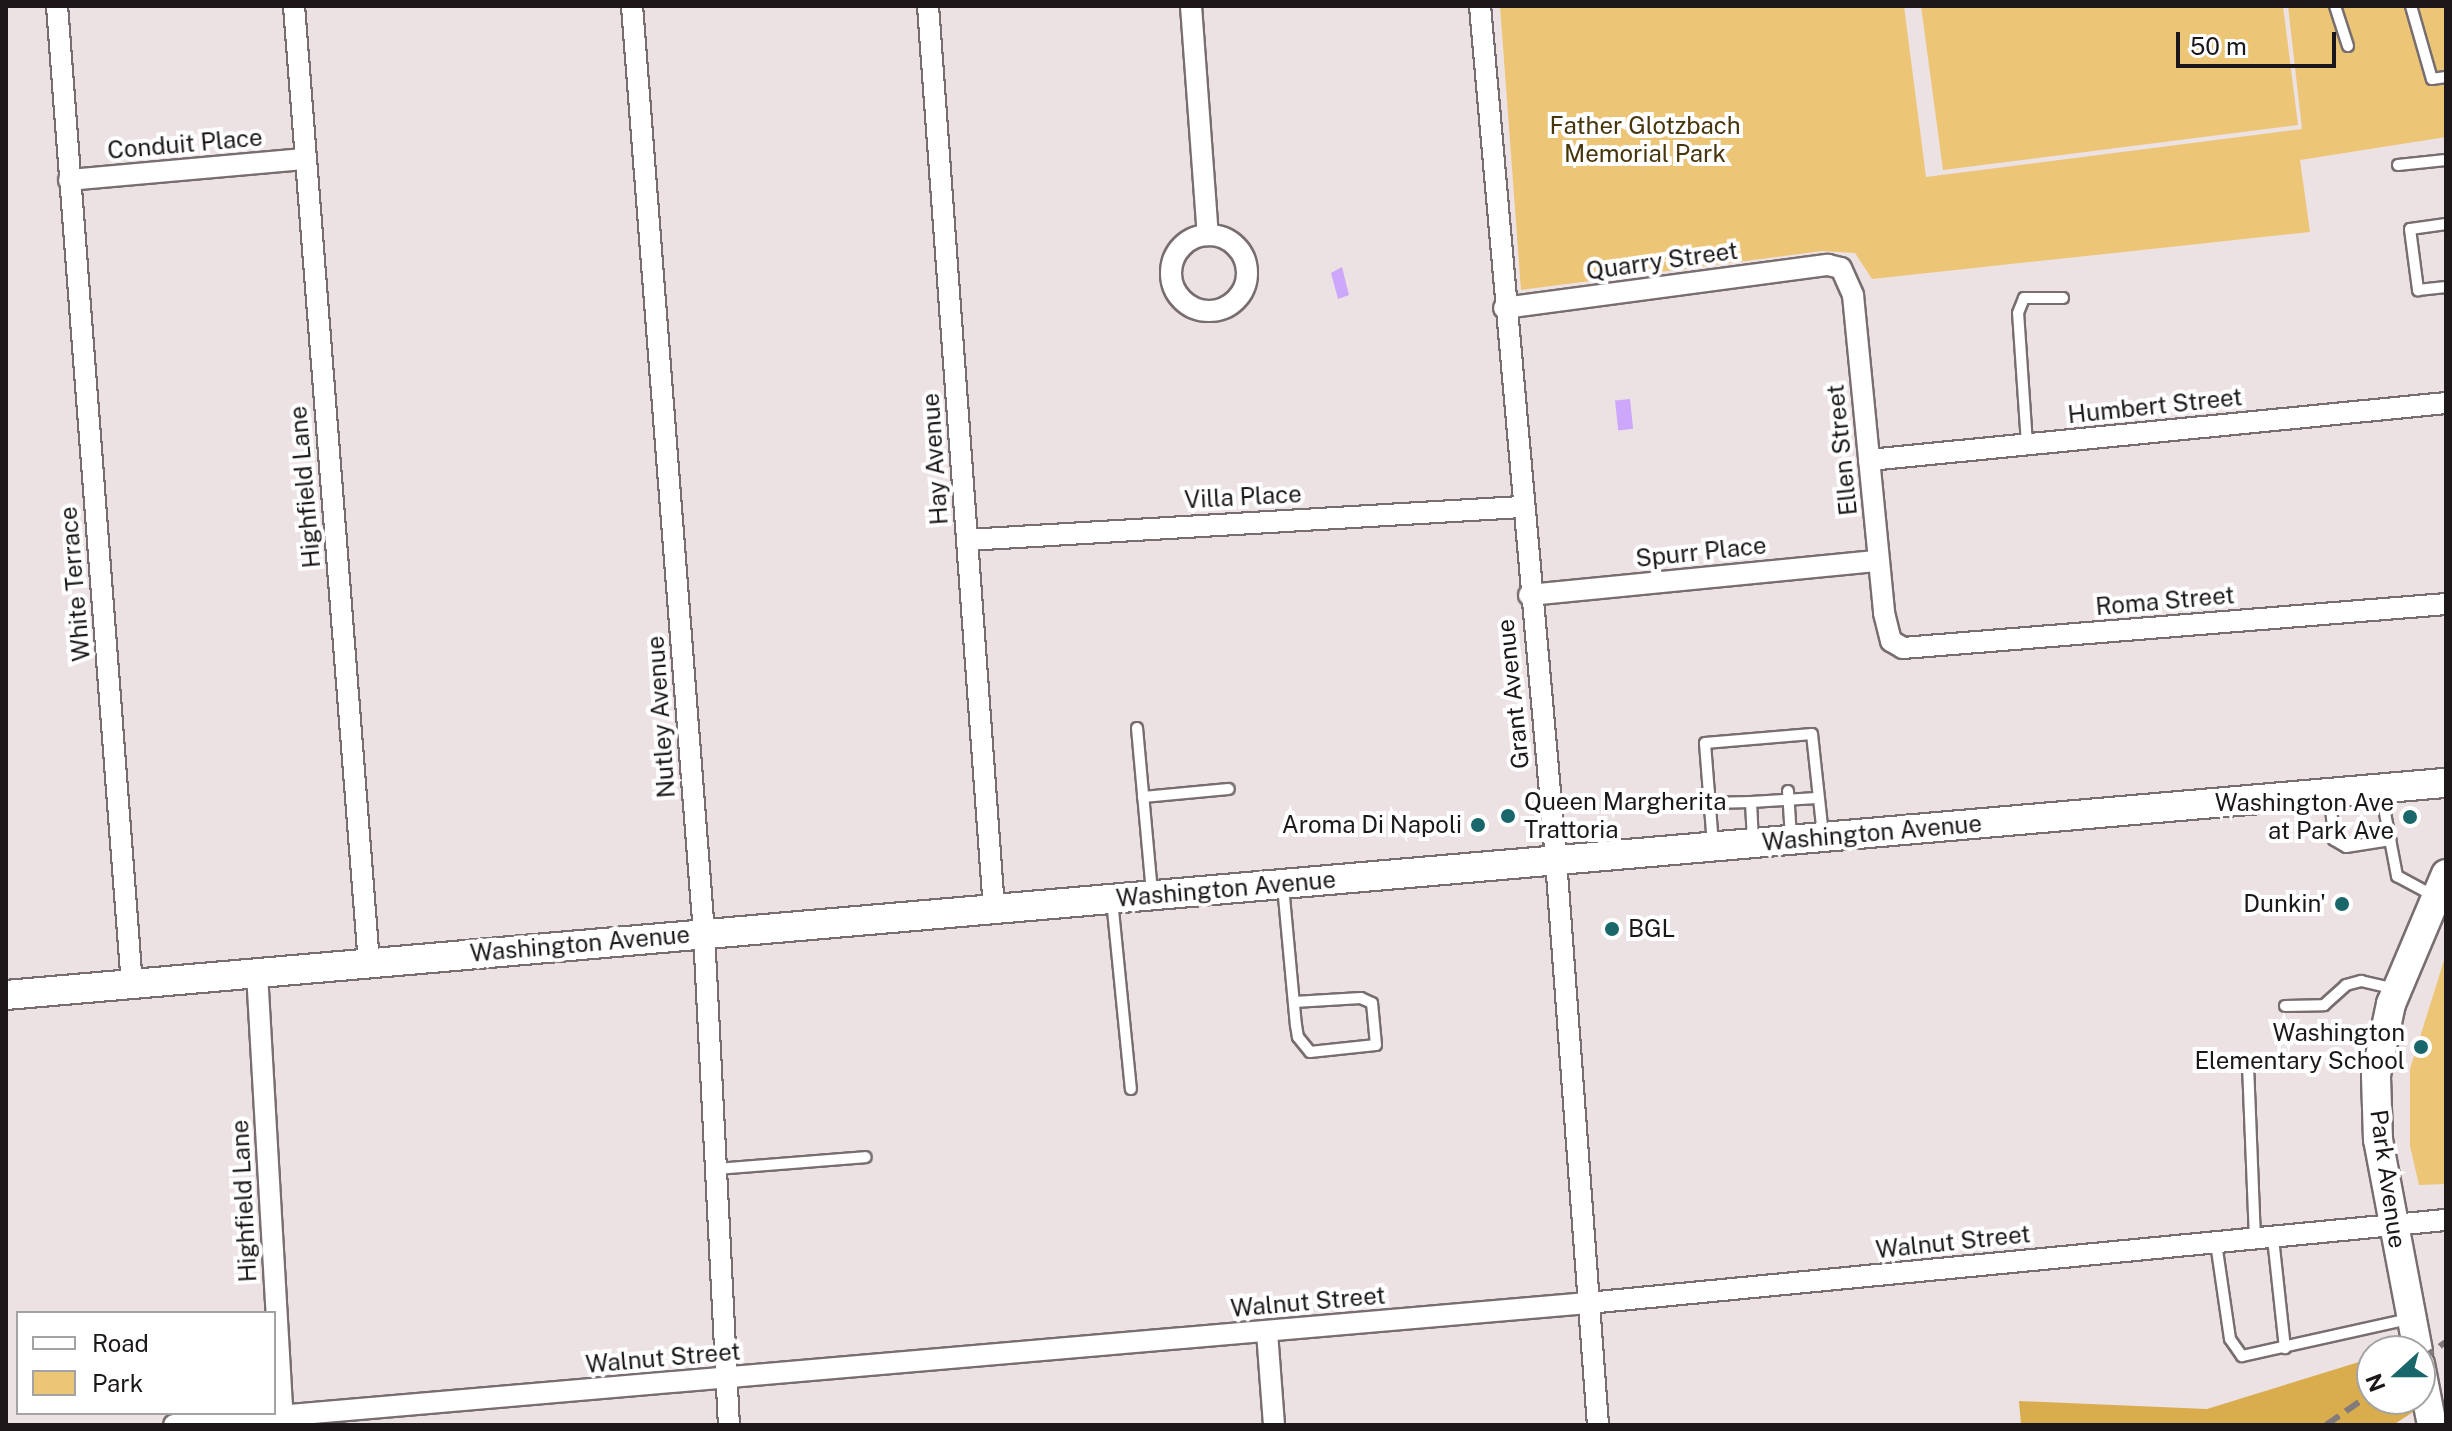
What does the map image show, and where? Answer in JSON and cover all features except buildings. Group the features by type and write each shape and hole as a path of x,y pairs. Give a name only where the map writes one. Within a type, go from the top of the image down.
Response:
{"main road":[{"name":"Washington Avenue","path":"6,995 2446,783"},
{"name":"Park Avenue","path":"2414,1335 2378,1140 2376,1075 2397,990 2441,886"}],"street":[{"name":"White Terrace","path":"57,6 132,985"},
{"name":"Highfield Lane","path":"294,6 369,963"},
{"name":"Nutley Avenue","path":"632,6 704,933 729,1425"},
{"name":"Hay Avenue","path":"928,6 994,909"},
{"path":"1191,6 1208,235"},
{"name":"Grant Avenue","path":"1480,6 1521,507 1556,860 1598,1425"},
{"name":"Conduit Place","path":"69,180 305,159"},
{"name":"Quarry Street","path":"1504,308 1828,265"},
{"name":"Ellen Street","path":"1828,265 1841,268 1853,295 1878,561 1891,641"},
{"name":"Humbert Street","path":"1869,460 2446,403"},
{"name":"Villa Place","path":"967,540 1521,507"},
{"name":"Spurr Place","path":"1529,595 1878,561"},
{"name":"Roma Street","path":"1891,641 1903,648 2446,604"},
{"name":"Highfield Lane","path":"257,973 283,1421"},
{"name":"Walnut Street","path":"174,1425 283,1421 1588,1303 2446,1220"},
{"path":"1267,1332 1274,1425"}],"lane":[{"path":"2335,6 2348,46"},
{"path":"2411,6 2432,79 2446,77"},
{"path":"2398,165 2446,160"},
{"path":"2446,224 2410,229 2418,290 2446,287"},
{"path":"2027,444 2018,313 2024,298 2063,298"},
{"path":"1137,728 1152,895"},
{"path":"1713,847 1705,743 1782,743 1812,734 1823,837"},
{"path":"2381,788 2397,876 2441,886"},
{"path":"1143,797 1229,789"},
{"path":"2329,793 2334,840 2346,847 2390,840"},
{"path":"1710,803 1751,802 1789,795 1817,798"},
{"path":"1789,795 1792,840"},
{"path":"1751,802 1753,843"},
{"path":"1283,884 1294,1002 1298,1037 1310,1052 1376,1045 1372,1003 1361,998 1294,1002"},
{"path":"1112,899 1131,1089"},
{"path":"2285,1006 2324,1005 2346,985 2361,981 2397,990"},
{"path":"2248,1065 2264,1238 2285,1348"},
{"path":"715,1169 866,1157"},
{"path":"2216,1243 2234,1346 2242,1356 2411,1319"}],"green space":[{"name":"Father Glotzbach Memorial Park","path":"1500,6 1904,6 1926,177 2302,129 2288,6 2446,6 2446,137 2300,160 2310,232 1872,279 1855,253 1822,251 1521,290"},
{"path":"1921,6 2283,6 2298,125 1943,170"},
{"path":"2446,954 2446,1184 2419,1185 2410,1146 2410,1069"}],"shaded area":[{"path":"1342,267 1349,295 1338,299 1331,273"},
{"path":"1630,399 1633,429 1618,430 1615,401"},
{"path":"2356,1363 2356,1415 2408,1415 2393,1425 2021,1425 2019,1401 2207,1409"}],"railway":[{"path":"2436,1349 2446,1342"},
{"path":"2326,1425 2356,1404"}],"place":[{"name":"Queen Margherita Trattoria","path":"1508,816"},
{"name":"Washington Ave at Park Ave","path":"2410,817"},
{"name":"Aroma Di Napoli","path":"1478,825"},
{"name":"Dunkin'","path":"2342,904"},
{"name":"BGL","path":"1612,929"},
{"name":"Washington Elementary School","path":"2421,1047"}]}
